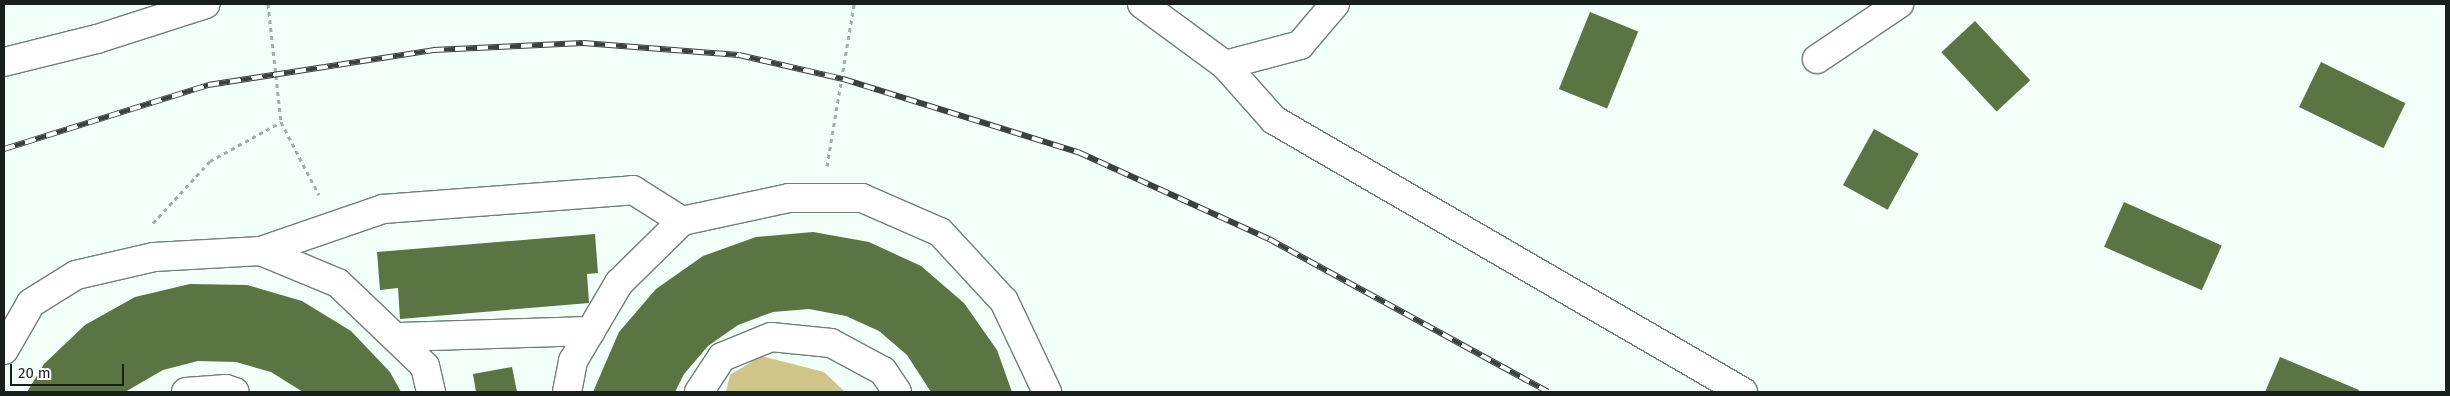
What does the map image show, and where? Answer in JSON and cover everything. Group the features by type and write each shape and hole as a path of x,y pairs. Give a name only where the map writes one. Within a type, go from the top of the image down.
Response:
{"lane":[{"path":"4,62 97,39 206,4"},
{"path":"1142,4 1225,65 1274,120 1743,392"},
{"path":"1225,65 1300,45 1335,4"},
{"path":"1817,59 1899,4"},
{"path":"4,350 31,303 76,275 154,257 261,251 382,208 633,190 682,222"},
{"path":"567,392 574,361 619,283 682,222 789,198 862,198 940,232 1004,301 1047,392"},
{"path":"261,251 338,283 398,337 425,366 431,392"},
{"path":"398,337 591,331"},
{"path":"699,392 722,357 771,337 832,343 883,371 897,392"},
{"path":"186,392 226,388 235,392"}],"path":[{"path":"268,4 281,122 335,225"},
{"path":"821,198 854,4"},
{"path":"112,267 210,161 281,122"}],"shaded area":[{"path":"761,356 824,372 845,392 726,392 730,375"}],"building":[{"path":"1590,12 1638,31 1607,108 1559,89"},
{"path":"1975,21 2030,80 1997,112 1941,52"},
{"path":"2321,62 2405,103 2384,148 2299,107"},
{"path":"1874,129 1919,154 1888,210 1843,185"},
{"path":"2124,202 2222,246 2202,290 2104,247"},
{"path":"813,232 869,242 921,266 964,303 997,350 1012,392 931,392 907,355 879,331 846,316 809,309 773,312 738,325 708,346 684,374 675,392 593,392 619,332 656,289 703,256 756,237"},
{"path":"595,234 598,273 587,274 589,303 400,319 398,288 380,290 377,252"},
{"path":"190,284 247,285 302,301 351,331 390,372 401,392 303,392 271,372 236,362 198,361 163,370 125,392 27,392 44,364 85,325 135,297"},
{"path":"2280,357 2359,390 2358,392 2265,392"},
{"path":"512,367 517,392 476,392 473,374"}],"railway":[{"path":"4,149 208,85 433,50 583,43 739,55 843,79 1078,152 1269,239 1548,392"}]}
